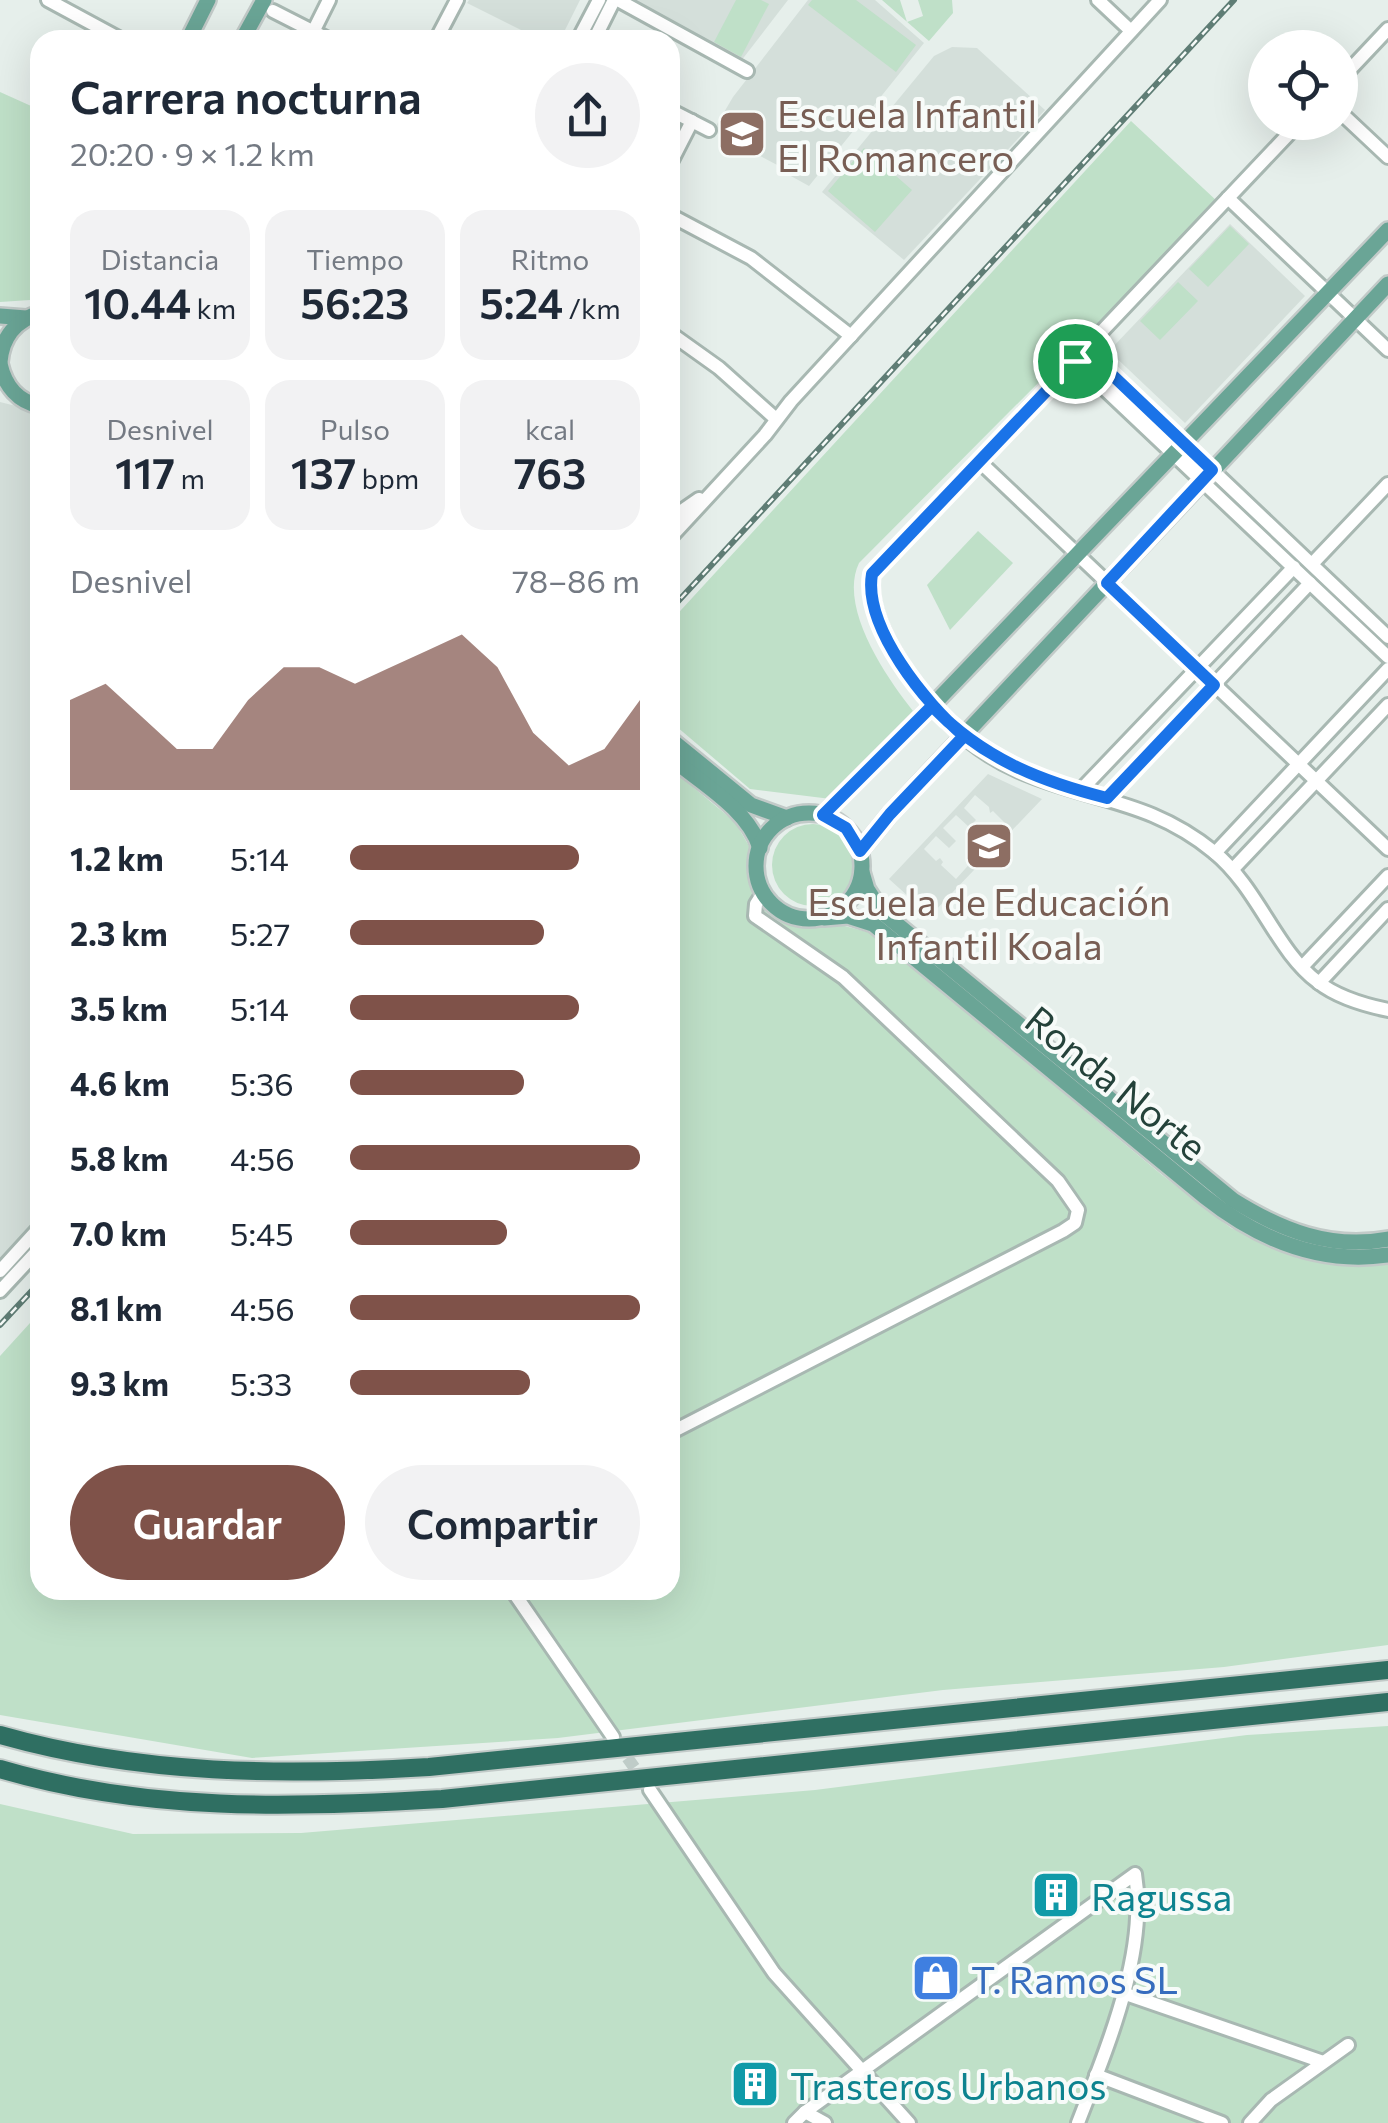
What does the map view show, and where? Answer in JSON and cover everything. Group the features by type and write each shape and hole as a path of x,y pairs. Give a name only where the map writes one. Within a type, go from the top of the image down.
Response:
{"highway":[{"path":"0,1735 120,1760 223,1772 323,1774 429,1767 1388,1670"},
{"path":"0,1769 43,1780 170,1800 222,1806 308,1807 442,1799 1388,1702"}],"main road":[{"path":"193,30 208,0"},
{"path":"250,30 269,6"},
{"path":"823,815 1388,230"},
{"path":"764,893 756,872 766,836 787,818 811,813 846,828 860,851 890,814 1388,284"},
{"path":"0,316 30,314"},
{"path":"30,318 8,334 0,363 12,390 30,403"},
{"path":"680,746 751,805 787,818"},
{"path":"680,765 739,814 755,834 760,848"},
{"name":"Ronda Norte","path":"860,851 867,889 882,912 1233,1200 1268,1221 1306,1236 1348,1242 1388,1240"},
{"path":"824,918 850,900 862,872"},
{"name":"Ronda Norte","path":"764,893 774,907 790,916 806,920 848,916 873,924 1204,1196 1248,1227 1290,1246 1323,1255 1388,1255"}],"street":[{"path":"48,0 104,30"},
{"path":"314,30 329,0"},
{"path":"441,30 457,0"},
{"path":"583,30 599,0"},
{"path":"600,30 616,0 671,30"},
{"path":"1098,0 1131,31"},
{"path":"680,527 1160,0"},
{"path":"269,6 303,30"},
{"path":"1358,61 1388,29"},
{"path":"680,35 747,71"},
{"path":"680,115 710,130"},
{"path":"680,144 692,121"},
{"path":"1358,129 1388,157"},
{"path":"1283,140 872,574 870,589 887,640 910,680 949,724 995,759 1020,772 1107,798 1177,825 1232,869 1255,896 1302,967 1319,983 1362,1004 1388,1010"},
{"path":"1228,198 1388,350"},
{"path":"680,220 748,256 851,336"},
{"path":"680,340 719,368 776,419"},
{"path":"1086,350 1294,567 1388,657"},
{"path":"1075,361 1179,449"},
{"path":"980,462 1388,849"},
{"path":"1207,476 1312,564 1388,638"},
{"path":"680,513 721,483"},
{"path":"1312,564 1388,484"},
{"path":"1080,791 1294,567"},
{"path":"1107,798 1310,583"},
{"path":"1215,853 1388,669"},
{"path":"1232,869 1388,705"},
{"path":"1302,967 1388,876"},
{"path":"680,1428 1063,1231 1075,1223 1078,1210 1035,1159 845,979 756,916 756,904 764,893"},
{"path":"1319,983 1388,910"},
{"path":"0,1272 30,1238"},
{"path":"0,1292 30,1259"},
{"path":"519,1600 613,1736"},
{"path":"650,1790 774,1973 909,2123"},
{"path":"794,2123 1135,1874 1140,1903 1120,2014 1078,2123"},
{"path":"1123,1992 1323,2062"},
{"path":"1250,2123 1271,2100 1348,2044"},
{"path":"1096,2075 1222,2123"},
{"path":"805,2112 825,2123"}],"shaded area":[{"path":"580,0 565,30 521,30 467,3"},
{"path":"625,0 788,0 741,61"},
{"path":"808,0 875,0 924,43 809,186 713,131 733,97"},
{"path":"952,47 977,48 1045,110 904,260 822,192 934,56"},
{"path":"1230,224 1305,296 1185,423 1109,351"},
{"path":"0,402 30,410 30,1265 0,1298"},
{"name":"Escuela de Educación Infantil Koala","path":"988,774 1042,799 930,916 889,879","holes":["975,795 989,807 990,813 993,811 1007,825 988,844 980,836 975,841 983,849 956,879 941,865 940,858 936,861 924,849 936,836 949,848 956,841 943,828 956,815 969,827 976,820 964,808"]}],"green space":[{"path":"736,0 761,0 769,4 741,57 714,42"},
{"path":"812,0 856,0 916,45 896,72 808,5"},
{"path":"882,0 900,0 907,22"},
{"path":"918,0 952,0 953,13 929,41 907,22 923,16"},
{"path":"0,92 30,106 30,300 0,302"},
{"path":"1131,121 1218,202 859,563 854,581 860,620 890,680 913,711 831,799 750,789 680,730 680,611"},
{"path":"864,148 912,190 875,232 828,191"},
{"path":"1230,226 1249,244 1208,287 1189,269"},
{"path":"1178,282 1198,301 1160,340 1140,321"},
{"path":"978,531 1013,563 950,630 927,585"},
{"path":"680,776 735,822 749,846 752,880 767,910 794,924 841,925 871,933 1231,1228 1298,1258 1388,1262 1388,1645 1224,1667 943,1690 558,1738 252,1758 0,1715 0,1356 30,1323 30,1600 680,1600"},
{"path":"813,824 829,827 842,836 851,849 851,881 842,894 829,903 813,906 797,903 784,894 775,881 772,865 775,849 784,836 797,827"},
{"path":"1388,1726 1388,2123 0,2123 0,1804 133,1834 301,1833 815,1790 1247,1735"}],"tunnel":[{"path":"617,1743 646,1784"}],"railway":[{"path":"680,599 1234,0"},
{"path":"0,1325 30,1293"}],"place":[{"name":"Escuela Infantil El Romancero","path":"742,134"},
{"name":"Escuela de Educación Infantil Koala","path":"989,846"},
{"name":"Ragussa","path":"1056,1895"},
{"name":"T. Ramos SL","path":"936,1978"},
{"name":"Trasteros Urbanos","path":"755,2084"}],"route":[{"path":"1075,361 872,574 870,589 887,640 910,680 964,736 860,851 846,828 823,815 932,706 949,724 964,736 995,759 1020,772 1107,798 1214,685 1107,583 1212,470 1086,350 1075,361"}]}
